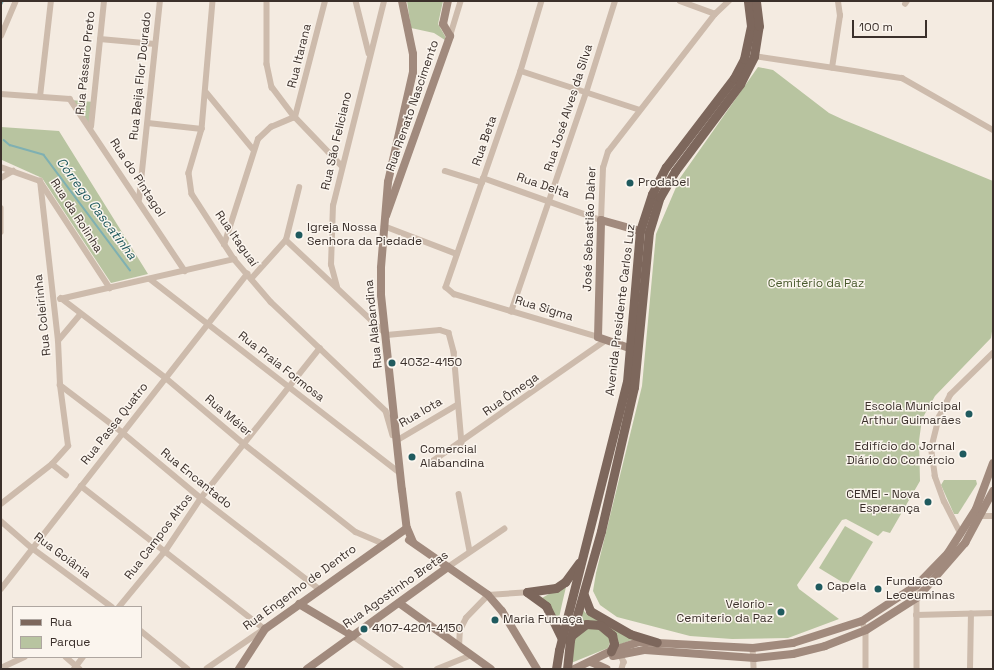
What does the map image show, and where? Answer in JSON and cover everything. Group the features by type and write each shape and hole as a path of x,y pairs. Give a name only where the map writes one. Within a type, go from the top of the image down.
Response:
{"main road":[{"name":"Avenida Presidente Carlos Luz","path":"556,669 584,594 601,531 634,387 634,350 640,231 652,194 666,167 734,78 744,59 750,26 748,1"},
{"name":"Avenida Presidente Carlos Luz","path":"567,669 566,639 584,553 634,350 649,232 660,197 675,171 740,84 754,56 759,26 756,1"},
{"path":"527,592 548,591 565,582 584,553"},
{"path":"527,592 546,606 566,639 581,626 596,623 604,626 612,635 614,644 611,651"},
{"path":"584,594 590,612 630,634 657,642"}],"street":[{"path":"1,36 16,1"},
{"path":"1,94 40,97 51,1"},
{"name":"Rua Pássaro Preto","path":"91,127 104,1"},
{"name":"Rua Beija Flor Dourado","path":"139,200 160,1"},
{"name":"Rua Itaguaí","path":"214,1 207,93 202,129 189,173 189,184 234,260 271,302 386,411 396,440"},
{"path":"267,1 268,74 272,87 295,117 342,166"},
{"name":"Rua Itarana","path":"295,117 325,1"},
{"path":"356,1 369,54"},
{"name":"Rua São Feliciano","path":"337,287 331,265 330,243 333,206 369,54 384,1"},
{"name":"Rua Alabandina","path":"402,1 413,54 413,72 388,182 384,222 381,295 387,335 396,440 407,528 414,542"},
{"path":"448,1 443,24 450,36"},
{"name":"Rua Renato Nascimento","path":"384,222 391,206 461,1"},
{"name":"Rua Beta","path":"446,287 521,70 542,1"},
{"name":"Rua José Alves da Silva","path":"511,312 586,93 614,1"},
{"path":"680,1 715,14"},
{"name":"José Sebastião Daher","path":"598,337 601,220 605,159 614,143 715,14 729,1"},
{"path":"832,68 840,16 838,1"},
{"path":"100,39 155,44"},
{"path":"754,56 902,78 993,130"},
{"path":"521,70 640,110"},
{"path":"207,93 253,149"},
{"name":"Rua do Pintagol","path":"40,97 70,99 91,127 184,271"},
{"path":"224,245 253,149 265,131 295,117"},
{"path":"148,123 202,129"},
{"name":"Rua da Rolinha","path":"1,167 40,181 110,288"},
{"path":"1,178 13,171"},
{"name":"Rua Delta","path":"445,171 483,180 549,201 601,220 640,231"},
{"name":"Rua Coleirinha","path":"40,181 54,300 60,385 68,446 52,464"},
{"path":"299,188 286,240 387,335 445,331 451,338 454,352 457,405 462,443"},
{"path":"1,208 1,232"},
{"path":"384,222 457,254"},
{"name":"Rua Passa Quatro","path":"1,589 122,432 208,324 249,276 286,240"},
{"path":"54,300 234,260"},
{"name":"Rua Praia Formosa","path":"150,279 400,473"},
{"name":"Rua Sigma","path":"446,287 454,294 598,337 634,350"},
{"name":"Rua Méier","path":"61,298 166,378 244,444 356,532 384,544"},
{"path":"58,341 81,314"},
{"name":"Rua Ômega","path":"427,465 462,443 606,340"},
{"name":"Rua Campos Altos","path":"120,606 166,550 201,498 291,388 320,348"},
{"path":"963,539 935,477 931,449 938,417 950,395 993,353"},
{"name":"Rua Encantado","path":"60,385 122,432 201,498 319,589"},
{"name":"Rua Iota","path":"396,440 457,405"},
{"path":"591,662 611,651 638,642 754,648 793,643 862,621 917,585 963,539 991,478 993,463"},
{"path":"1,504 52,464 66,475"},
{"path":"81,486 166,550 265,629 239,669"},
{"path":"576,668 620,654 663,650 755,658 819,647 866,630 918,597 982,516 993,491"},
{"path":"459,494 470,551"},
{"path":"982,516 993,516"},
{"name":"Rua Goiânia","path":"1,521 32,548 111,606"},
{"name":"Rua Engenho de Dentro","path":"207,669 319,589 384,544 399,536 407,528"},
{"name":"Rua Agostinho Bretas","path":"307,669 470,551 502,531"},
{"path":"399,536 414,542 488,595 502,611 537,669"},
{"path":"917,585 917,669"},
{"path":"459,647 460,630 466,618 488,595 527,592"},
{"path":"399,603 492,669"},
{"path":"299,604 352,636 401,669"},
{"path":"916,615 993,613"},
{"path":"970,669 971,614"},
{"path":"862,621 866,630 866,669"},
{"path":"142,632 188,669"},
{"path":"754,648 754,669"},
{"path":"620,654 624,662 622,669"},
{"path":"437,669 471,655"},
{"path":"1,668 23,658"},
{"path":"67,658 77,668 82,658"},
{"path":"591,662 607,669"}],"green space":[{"path":"407,1 443,1 438,24 445,36 445,40 434,33 411,28"},
{"name":"Cemitério da Paz","path":"758,67 773,70 829,113 993,181 993,325 991,338 935,396 922,419 919,441 920,481 890,533 883,531 878,536 846,519 842,520 797,585 799,589 839,619 788,638 732,639 690,636 617,617 600,605 593,591 596,573 642,386 656,234 680,178"},
{"path":"70,100 94,102 90,127"},
{"path":"1,127 59,131 148,274 111,283 42,178 2,160"},
{"path":"944,480 976,480 977,484 958,514 954,514 941,485"},
{"path":"845,526 873,542 847,585 819,568"},
{"path":"563,586 566,587 559,618 556,618 542,598"},
{"path":"582,609 587,614 634,639 616,646 614,632 578,624"},
{"path":"595,626 611,639 608,648 571,663 574,639 578,632"}],"waterway":[{"path":"1,5 3,1"},
{"name":"Córrego Cascatinha","path":"4,140 10,145 44,155 130,270"}],"place":[{"name":"Prodabel","path":"630,183"},
{"name":"Igreja Nossa Senhora da Piedade","path":"299,235"},
{"name":"4032-4150","path":"392,363"},
{"name":"Escola Municipal Arthur Guimarães","path":"969,414"},
{"name":"Edifício do Jornal Diário do Comércio","path":"963,454"},
{"name":"Comercial Alabandina","path":"412,457"},
{"name":"CEMEI - Nova Esperança","path":"928,502"},
{"name":"Capela","path":"819,587"},
{"name":"Fundacao Leceuminas","path":"878,589"},
{"name":"Velorio - Cemiterio da Paz","path":"781,612"},
{"name":"Maria Fumaça","path":"495,620"},
{"name":"4107-4201-4150","path":"364,629"}]}
